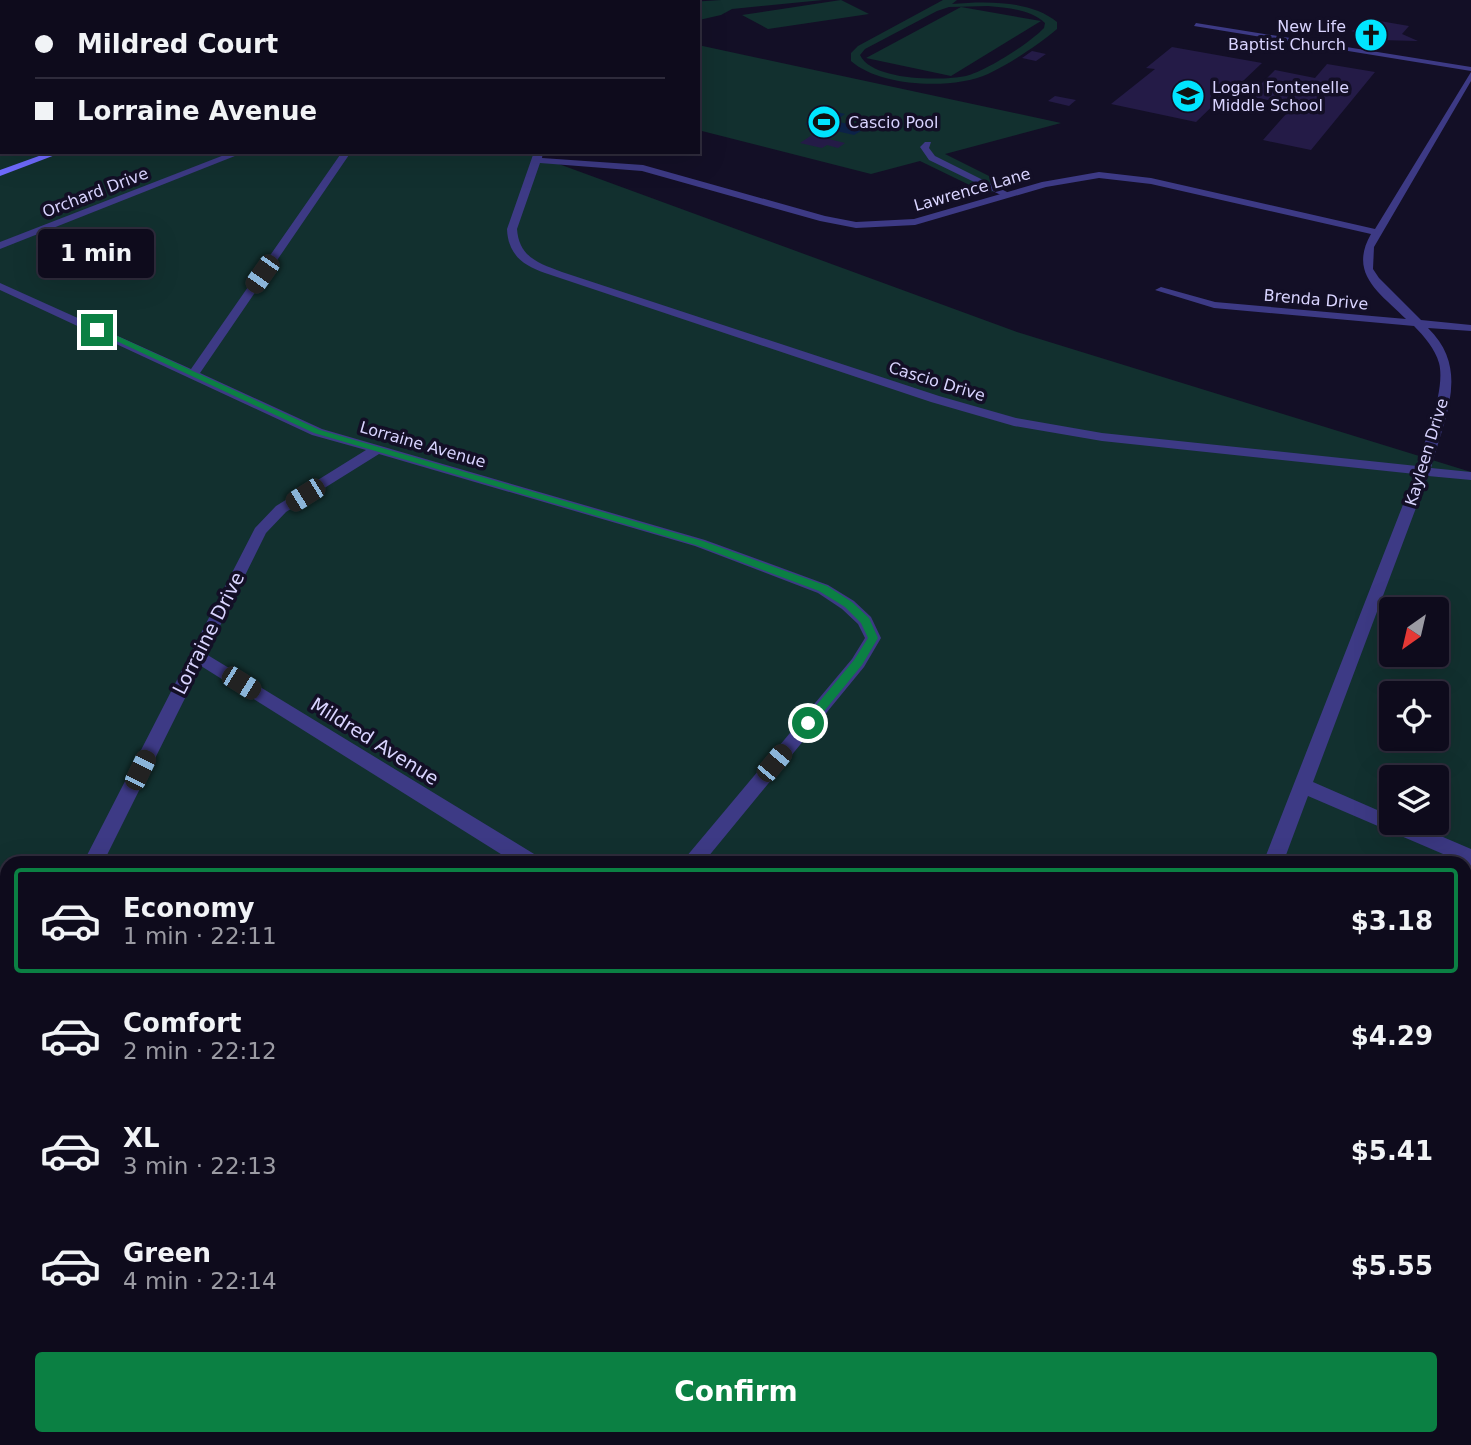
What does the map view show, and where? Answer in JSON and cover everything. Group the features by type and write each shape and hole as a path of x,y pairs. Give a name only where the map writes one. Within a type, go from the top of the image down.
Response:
{"main road":[{"path":"0,173 53,154"}],"street":[{"path":"1196,25 1228,28 1471,72"},
{"name":"Kayleen Drive","path":"1276,856 1423,471 1447,382 1447,371 1437,347 1381,289 1368,268 1367,257 1375,232 1471,72"},
{"path":"928,144 924,147 932,158 1008,195"},
{"name":"Orchard Drive","path":"0,246 236,154"},
{"path":"194,373 346,154"},
{"name":"Lawrence Lane","path":"538,156 643,168 824,219 856,225 915,222 1072,178 1112,175 1151,181 1375,232"},
{"name":"Cascio Drive","path":"538,156 512,229 513,247 521,257 558,274 934,399 1014,422 1102,437 1471,476"},
{"name":"Lorraine Avenue","path":"0,286 194,373 317,432 475,476 746,558 823,589 848,605 865,621 873,638 858,663 697,856"},
{"name":"Brenda Drive","path":"1161,290 1214,305 1471,328"},
{"name":"Lorraine Drive","path":"96,856 260,531 281,509 376,450"},
{"name":"Mildred Avenue","path":"196,655 521,856"},
{"path":"1303,786 1466,856"}],"green space":[{"path":"823,0 732,9 721,15 700,20 700,1"},
{"path":"841,0 869,14 768,29 742,15"},
{"path":"943,0 957,0 952,4 979,2 1021,6 1034,9 1057,22 1057,29 1015,59 988,74 956,82 917,83 880,76 851,61 851,53 858,46","holes":["988,6 1033,15 1045,23 1044,28 1007,56 966,76 925,78 892,74 867,64 860,55 865,49 937,11 949,7"]},
{"path":"961,7 1041,21 951,76 866,58"},
{"path":"700,45 1061,123 945,154 1011,187 986,193 920,161 871,174 700,131"},
{"path":"0,154 531,154 1017,332 1471,472 1471,856 0,856"}],"water":[{"name":"Cascio Pool","path":"828,110 845,114 835,121 866,128 854,135 805,124"}],"building":[{"path":"1368,19 1409,26 1402,34 1418,41 1379,40 1351,31 1360,28"},
{"name":"Logan Fontenelle Middle School","path":"1172,47 1262,63 1242,82 1260,85 1275,70 1315,78 1327,64 1375,72 1311,150 1263,140 1294,105 1227,92 1196,122 1111,104 1155,69 1146,68"},
{"path":"1032,51 1046,54 1036,61 1022,58"},
{"path":"1055,96 1076,100 1069,106 1048,101"},
{"path":"812,135 845,143 838,148 827,145 822,148 800,143"}],"place":[{"name":"New Life Baptist Church","path":"1371,35"},
{"name":"Logan Fontenelle Middle School","path":"1188,96"},
{"name":"Cascio Pool","path":"824,122"}],"route":[{"path":"97,330 317,432 700,543 823,589 848,605 865,621 873,638 858,663 808,723"}]}
